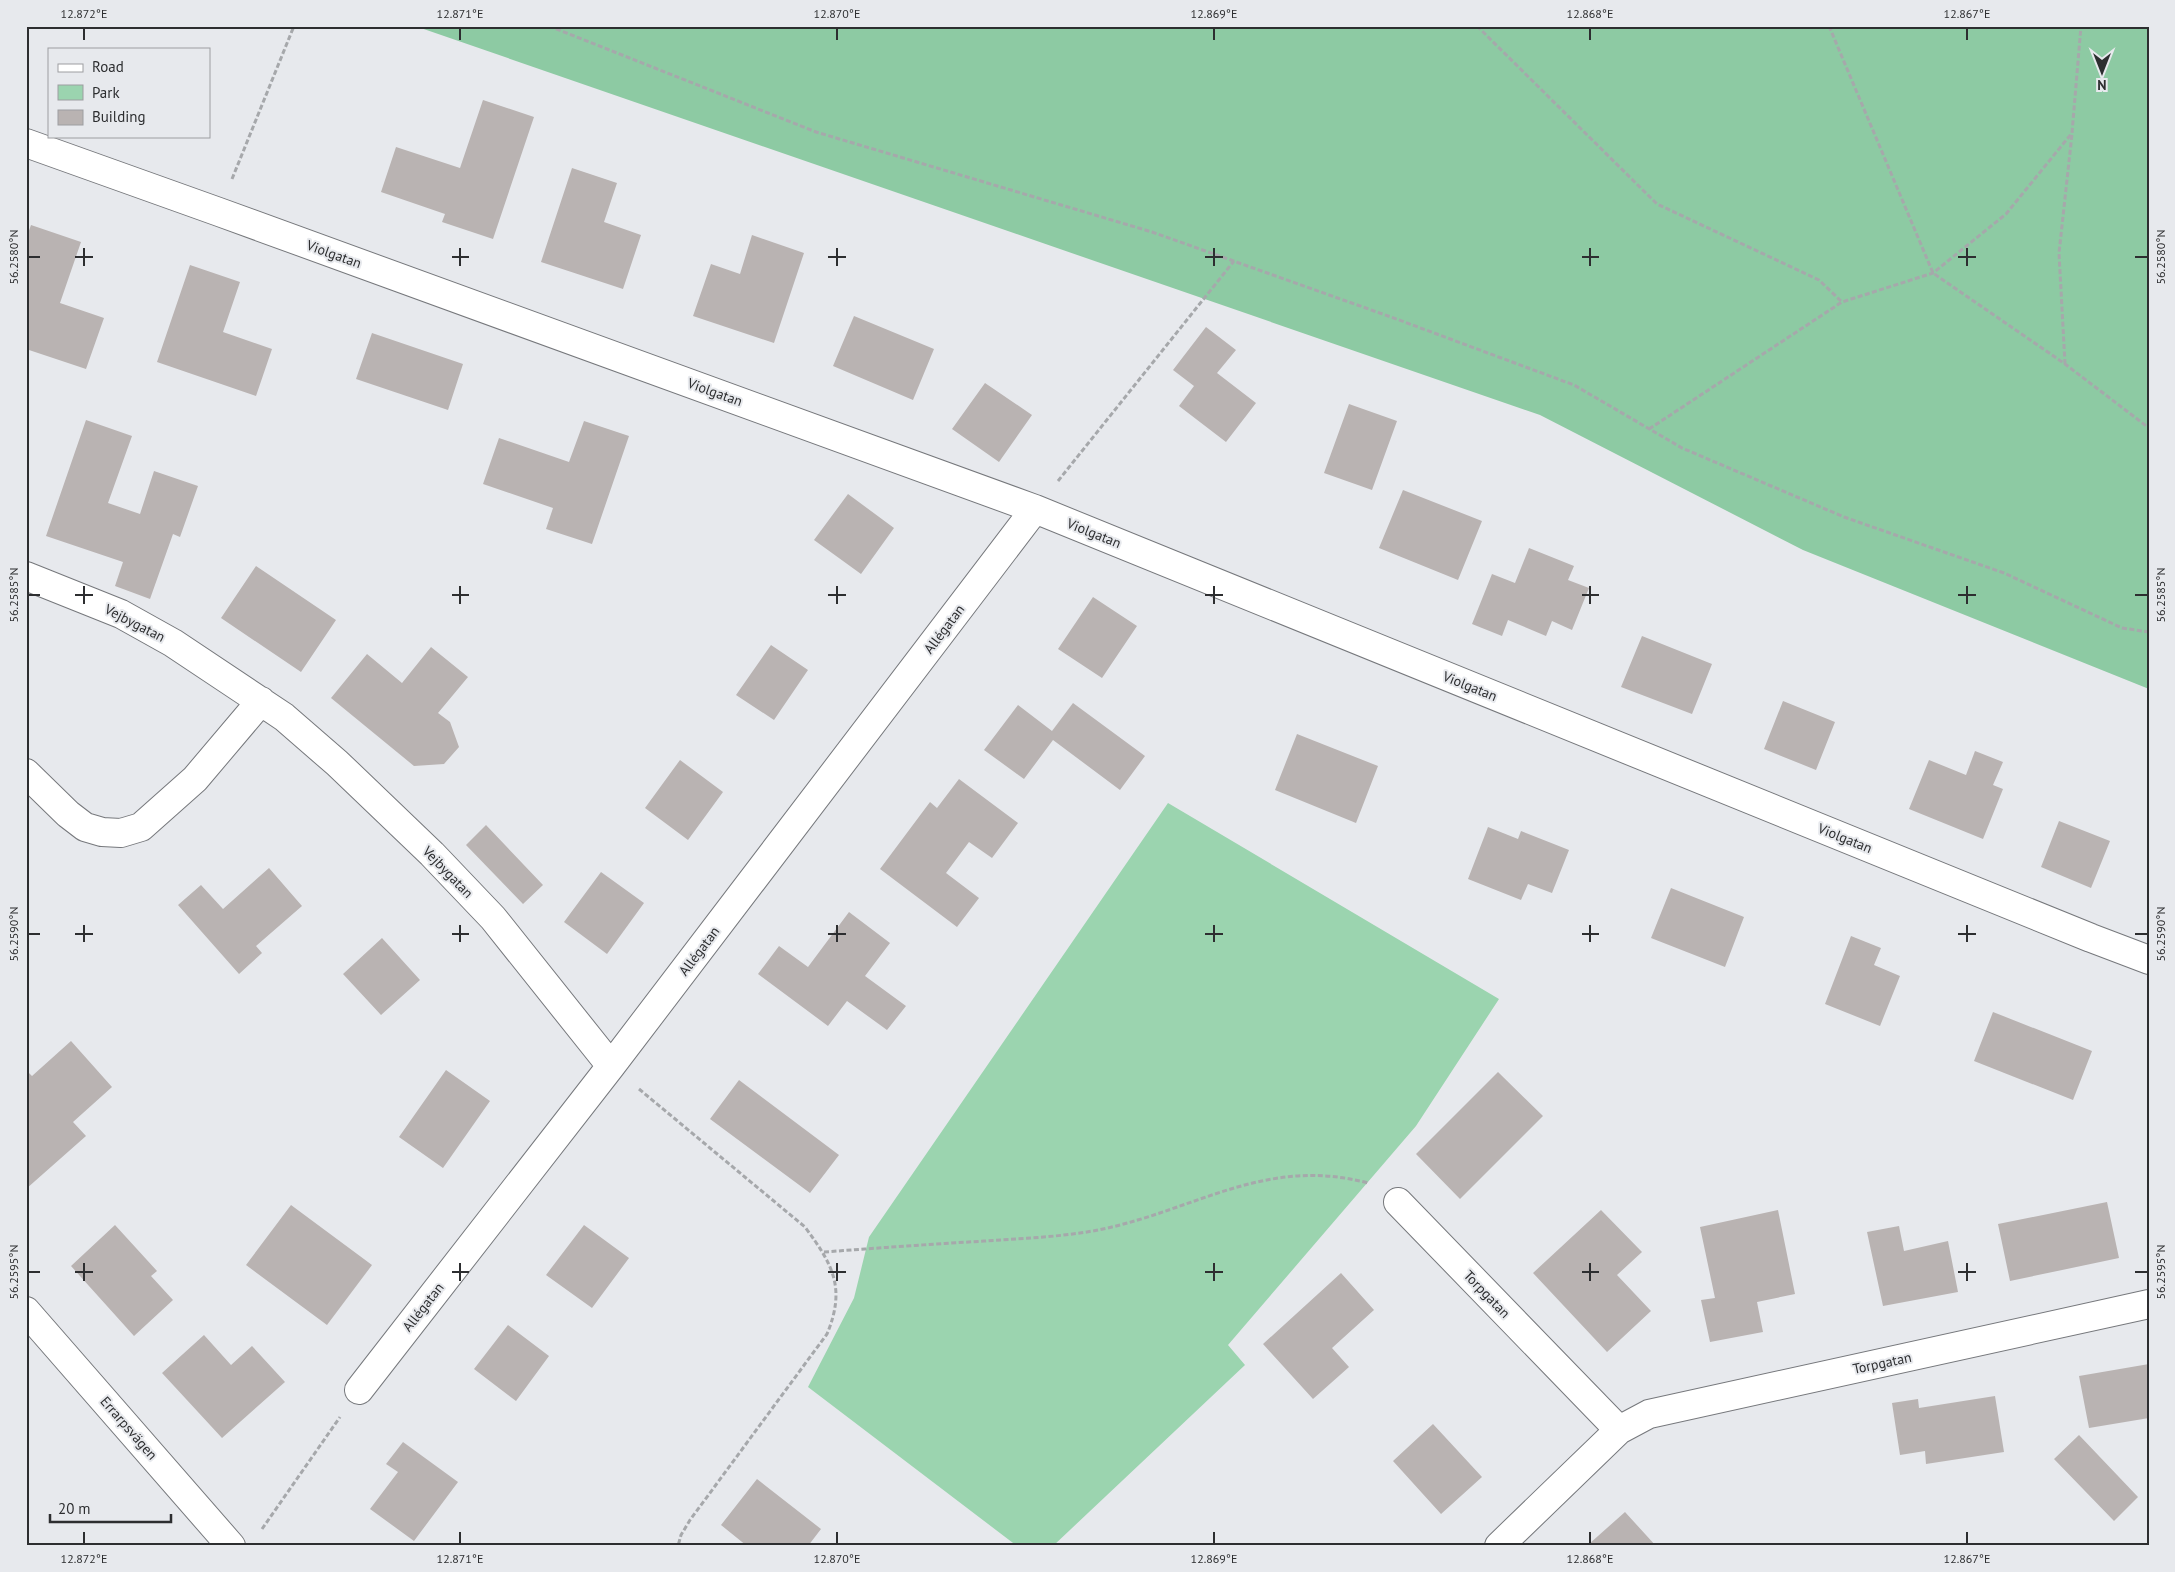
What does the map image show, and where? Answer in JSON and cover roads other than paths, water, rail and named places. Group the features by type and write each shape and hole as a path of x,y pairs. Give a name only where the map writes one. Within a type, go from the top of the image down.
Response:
{"street":[{"name":"Violgatan","path":"26,144 219,212 1035,509 2149,960"},
{"name":"Allégatan","path":"359,1390 612,1066 1035,509"},
{"name":"Vejbygatan","path":"26,576 121,614 173,643 284,717 337,763 446,868 493,918 612,1066"},
{"path":"26,773 84,827 102,832 121,833 128,831 141,827 195,779 261,701"},
{"name":"Torpgatan","path":"1398,1202 1619,1430"},
{"name":"Torpgatan","path":"1499,1546 1619,1430 1649,1414 2149,1304"},
{"name":"Errarpsvägen","path":"26,1311 244,1542"}]}
